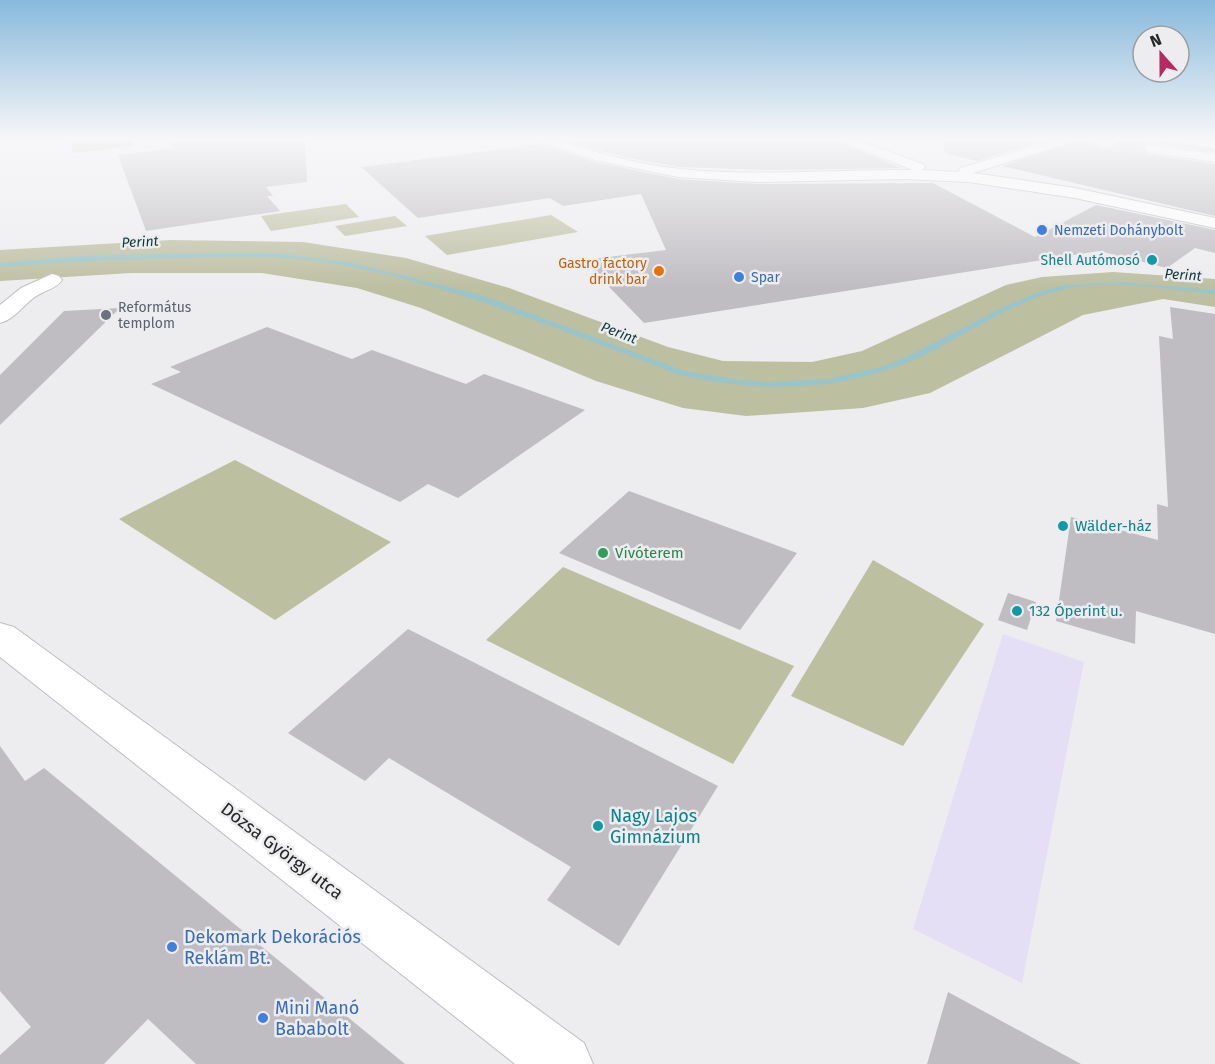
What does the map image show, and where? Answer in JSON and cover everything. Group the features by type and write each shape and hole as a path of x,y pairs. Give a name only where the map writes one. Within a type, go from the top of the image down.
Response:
{"street":[{"path":"1029,190 1215,229"},
{"path":"1052,190 1215,223"},
{"path":"1065,198 1109,201"},
{"path":"0,316 28,292 52,280"},
{"name":"Dózsa György utca","path":"0,638 563,1064"}],"shaded area":[{"path":"1003,634 1084,662 1022,983 913,929"}],"green space":[{"path":"346,204 359,217 271,231 261,216"},
{"path":"551,215 578,232 447,255 425,236"},
{"path":"395,216 407,226 345,236 335,226"},
{"path":"171,240 303,242 406,258 509,288 668,347 723,361 812,362 862,351 1006,285 1042,277 1113,272 1215,279 1215,307 1163,299 1083,315 930,393 863,408 746,416 683,408 596,381 421,308 357,288 262,273 131,273 0,281 0,250"},
{"path":"235,460 391,542 275,620 119,519"},
{"path":"873,560 984,624 903,746 791,696"},
{"path":"563,567 794,666 733,764 486,640"}],"building":[{"path":"131,190 268,190 273,196 267,196 280,211 146,231"},
{"path":"386,190 946,190 1035,237 1096,205 1215,230 1215,253 1195,248 1167,268 1099,251 644,323 583,260 666,250 641,194 563,206 550,198 418,218"},
{"path":"1103,190 1215,190 1215,216"},
{"path":"1170,307 1215,314 1215,634 1136,611 1135,644 1056,621 1071,517 1158,540 1157,504 1168,507 1159,336 1173,339"},
{"path":"120,308 0,425 0,375 64,311"},
{"path":"267,327 352,359 372,350 466,384 484,374 585,410 458,498 428,484 400,502 151,384 181,372 170,367"},
{"path":"629,491 797,553 740,630 559,553"},
{"name":"132 Óperint u.","path":"1008,593 1036,602 1027,630 998,620"},
{"name":"Nagy Lajos Gimnázium","path":"408,629 718,786 619,946 547,900 571,867 389,758 365,781 288,733"},
{"path":"0,746 25,781 44,768 405,1064 196,1064 148,1019 104,1064 0,1064 0,1055 31,1027 0,991"},
{"path":"948,992 1081,1064 927,1064"}],"waterway":[{"name":"Perint","path":"0,265 84,258 210,255 274,255 348,264 478,297 683,373 711,379 769,384 828,382 884,369 911,358 1025,300 1065,287 1119,284 1215,292"}],"place":[{"name":"Nemzeti Dohánybolt","path":"1042,230"},
{"name":"Shell Autómosó","path":"1152,260"},
{"name":"Gastro factory drink bar","path":"659,271"},
{"name":"Spar","path":"739,277"},
{"name":"Református templom","path":"106,315"},
{"name":"Wälder-ház","path":"1063,526"},
{"name":"Vívóterem","path":"603,553"},
{"name":"132 Óperint u.","path":"1017,611"},
{"name":"Nagy Lajos Gimnázium","path":"598,826"},
{"name":"Dekomark Dekorációs Reklám Bt.","path":"172,947"},
{"name":"Mini Manó Bababolt","path":"263,1018"}]}
